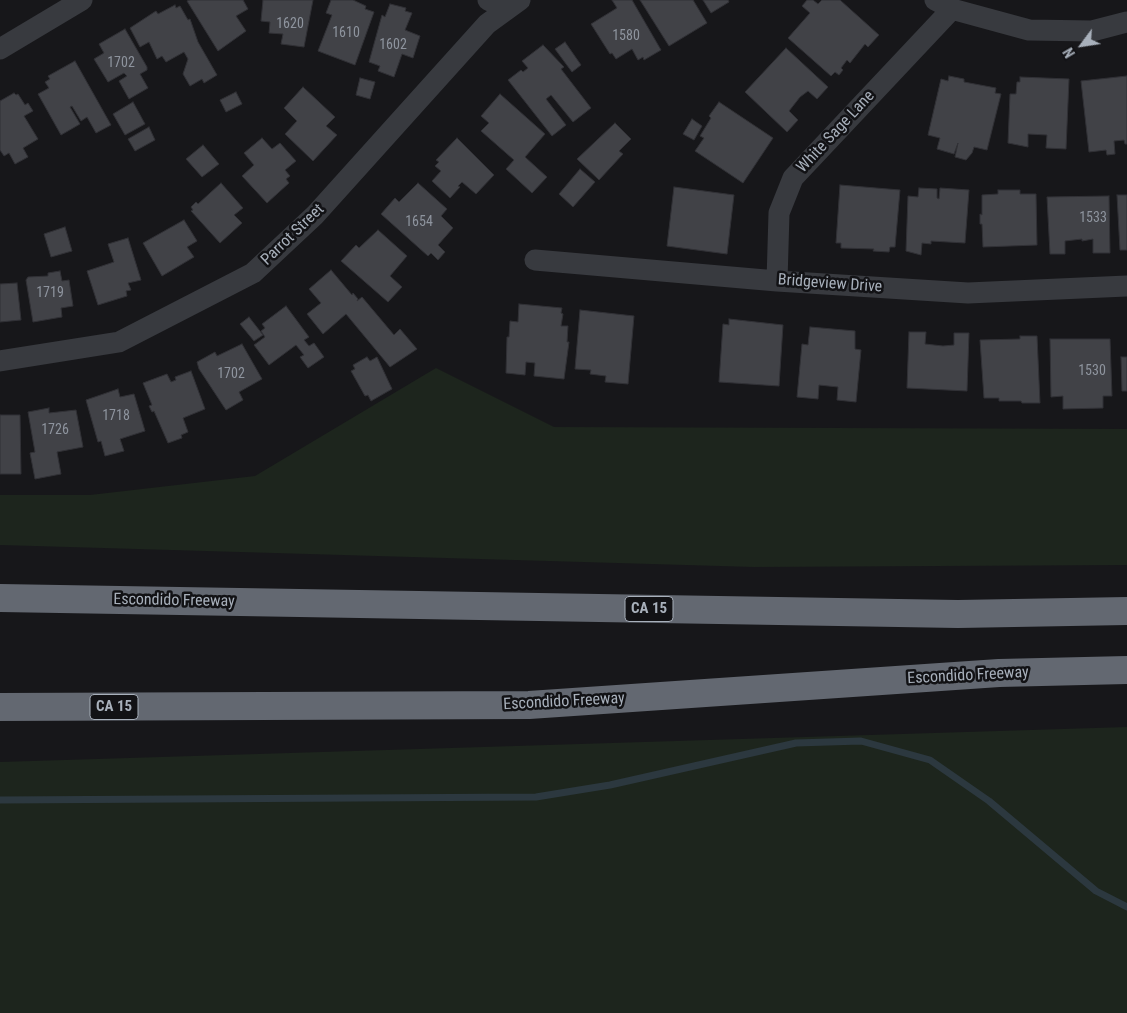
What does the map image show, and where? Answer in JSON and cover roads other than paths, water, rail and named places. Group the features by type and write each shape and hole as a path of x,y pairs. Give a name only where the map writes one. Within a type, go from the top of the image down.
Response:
{"highway":[{"name":"Escondido Freeway","path":"0,598 958,614 1127,611"},
{"name":"Escondido Freeway","path":"0,707 529,705 999,673 1127,670"}],"street":[{"path":"0,49 82,0"},
{"path":"488,0 513,4"},
{"name":"Parrot Street","path":"0,360 119,342 253,274 315,215 487,24 513,4"},
{"path":"943,4 1029,30 1092,31 1127,22"},
{"name":"White Sage Lane","path":"777,281 779,212 793,178 943,4"},
{"name":"Bridgeview Drive","path":"534,260 777,281 968,293 1127,286"}],"waterway":[{"path":"0,800 536,797 610,785 796,743 861,741 930,760 989,801 1096,891 1127,907"}]}
